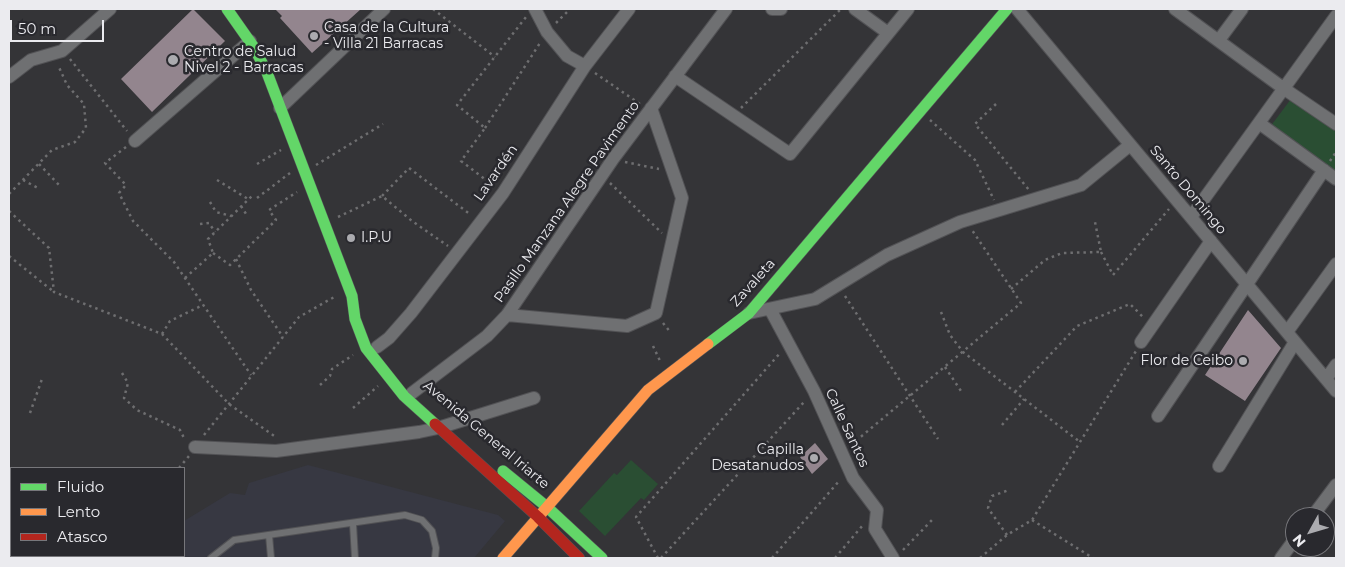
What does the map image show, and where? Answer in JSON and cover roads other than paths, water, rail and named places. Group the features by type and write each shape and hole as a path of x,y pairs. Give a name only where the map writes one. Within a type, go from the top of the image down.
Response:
{"main road":[{"name":"Avenida General Iriarte","path":"227,9 250,41 262,62 350,293 355,319 388,378 404,396 547,507 602,558"},
{"name":"Zavaleta","path":"504,558 648,390 749,313 1007,9"},
{"name":"Avenida General Iriarte","path":"372,347 443,427 579,558"}],"street":[{"path":"9,77 31,60 59,52 110,9"},
{"path":"280,108 384,9"},
{"name":"Lavardén","path":"372,347 398,329 458,253 503,193 585,66 629,9"},
{"name":"Pasillo Manzana Alegre Pavimento","path":"412,393 487,336 507,315 613,159 726,9"},
{"path":"772,9 781,9"},
{"path":"855,9 888,33"},
{"path":"675,76 790,154 908,9"},
{"name":"Santo Domingo","path":"1017,9 1336,391"},
{"path":"1175,9 1283,88 1336,124"},
{"path":"1219,40 1242,9"},
{"path":"531,12 567,56 585,66"},
{"path":"1191,217 1336,16"},
{"path":"135,141 250,41"},
{"path":"507,315 627,326 656,314 682,198 675,172 650,109"},
{"path":"1258,123 1336,179"},
{"path":"749,313 815,299 887,255 965,220 1081,185 1130,145"},
{"path":"1158,416 1324,170"},
{"path":"1141,342 1210,241"},
{"path":"1287,332 1336,264"},
{"name":"Calle Santos","path":"770,309 814,391 853,478 877,510 875,529 897,555"},
{"path":"1219,466 1295,342"},
{"path":"1326,379 1336,365"},
{"path":"190,444 276,451 443,427 534,398"},
{"path":"1320,507 1336,485"}],"lane":[{"path":"211,558 234,540 405,515 422,520 432,531 436,548 435,558"},
{"path":"353,524 355,558"},
{"path":"269,535 271,558"}],"place":[{"name":"Casa de la Cultura - Villa 21 Barracas","path":"314,36"},
{"name":"Centro de Salud Nivel 2 - Barracas","path":"173,60"},
{"name":"I.P.U","path":"351,238"},
{"name":"Flor de Ceibo","path":"1243,361"},
{"name":"Capilla Desatanudos","path":"814,458"}]}
